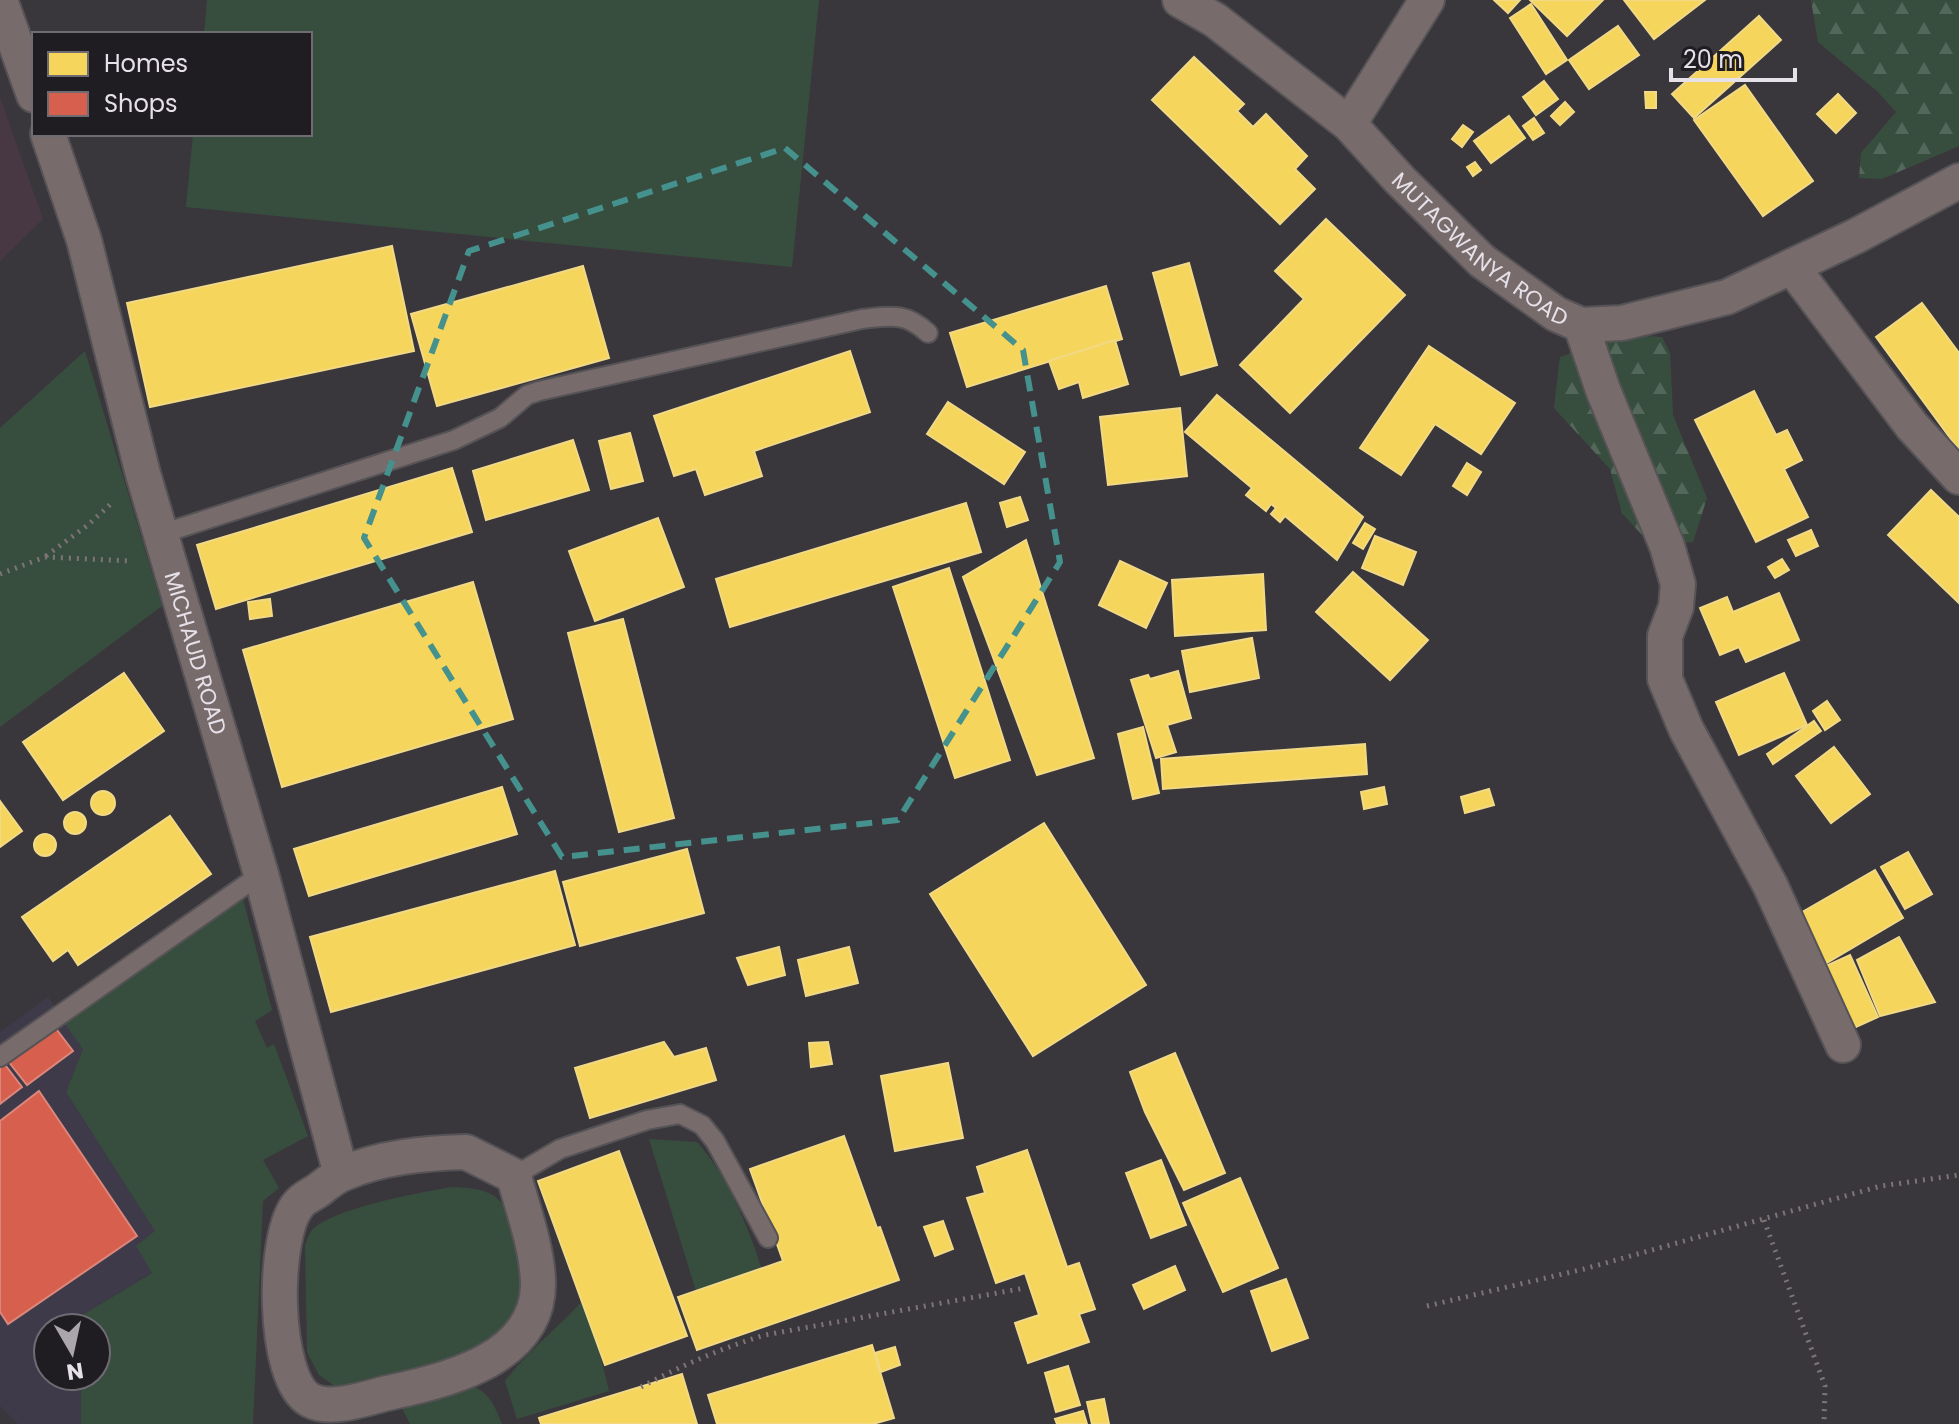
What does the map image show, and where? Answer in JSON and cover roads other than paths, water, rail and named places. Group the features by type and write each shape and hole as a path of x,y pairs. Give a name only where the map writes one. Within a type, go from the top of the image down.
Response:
{"street":[{"path":"0,0 32,89"},
{"name":"MUTAGWANYA ROAD","path":"1180,0 1239,38 1349,124 1399,179 1482,261 1556,314 1581,325 1622,323 1727,297 1959,181"},
{"path":"1349,124 1427,0"},
{"name":"MICHAUD ROAD","path":"49,136 84,240 143,474 261,874 341,1174"},
{"path":"1792,267 1912,426 1959,477"},
{"path":"1581,325 1603,390 1667,546 1678,584 1676,607 1665,636 1665,679 1686,729 1770,885 1843,1045"},
{"path":"466,1152 514,1176 538,1282 536,1301 527,1325 508,1347 464,1374 313,1415 307,1399 293,1379 279,1306 284,1238 298,1204 341,1174 415,1154 466,1152"}],"lane":[{"path":"165,549 454,440 500,418 527,395 539,391 862,319 897,316 916,322 928,333"},
{"path":"0,1057 261,874"},
{"path":"514,1176 560,1149 647,1120 680,1114 702,1125 715,1141 768,1238"}]}
